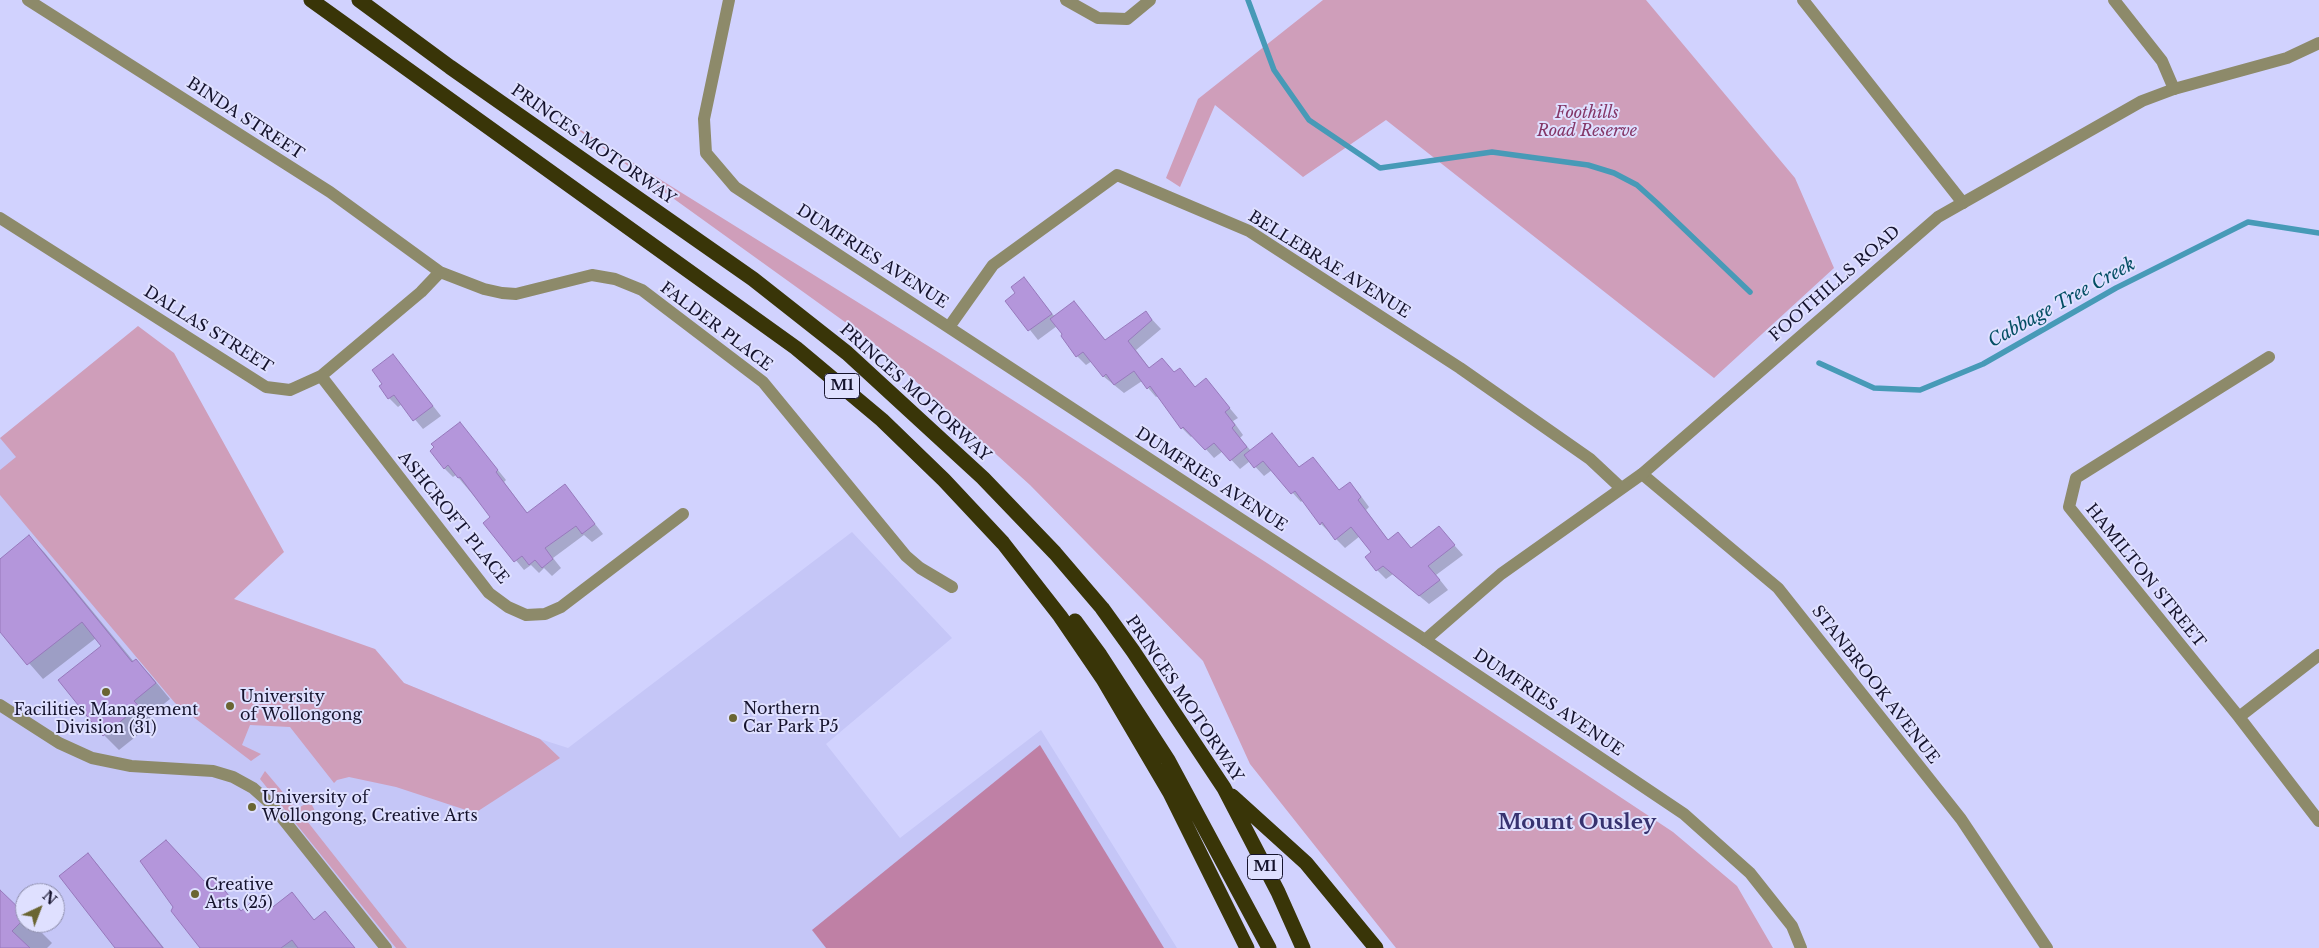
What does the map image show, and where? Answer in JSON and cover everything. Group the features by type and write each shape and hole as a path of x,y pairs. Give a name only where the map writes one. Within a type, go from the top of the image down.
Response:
{"highway":[{"name":"M1","path":"311,0 796,348 882,420 944,480 1003,544 1060,616 1112,694 1170,793 1247,948"},
{"name":"PRINCES MOTORWAY","path":"359,0 450,67 753,279 847,353 984,478 1055,553 1102,608 1133,651 1224,788 1278,892 1303,948"},
{"path":"1003,544 1075,621 1131,701 1196,810 1269,948"},
{"path":"1224,788 1306,863 1376,948"}],"street":[{"name":"BINDA STREET","path":"28,0 330,192 440,272"},
{"name":"DUMFRIES AVENUE","path":"730,0 704,119 706,154 735,187 1425,640 1684,814 1750,873 1792,926 1801,948"},
{"path":"1066,0 1098,18 1126,19 1150,0"},
{"path":"1803,0 1963,203"},
{"path":"2114,0 2162,61 2174,89"},
{"name":"FOOTHILLS ROAD","path":"1425,640 1502,574 1642,474 1918,233 1963,203 2142,101 2174,89 2287,58 2319,43"},
{"name":"BELLEBRAE AVENUE","path":"949,327 994,265 1117,175 1249,231 1460,368 1590,459 1622,488"},
{"name":"DALLAS STREET","path":"0,218 266,387 290,390 321,376 421,292 440,272"},
{"name":"FALDER PLACE","path":"440,272 484,289 502,293 516,294 592,275 615,279 642,290 763,382 906,556 920,568 952,587"},
{"name":"HAMILTON STREET","path":"2269,357 2076,478 2069,507 2239,717 2319,821"},
{"name":"ASHCROFT PLACE","path":"321,376 489,593 508,607 526,615 545,614 561,607 683,514"},
{"name":"STANBROOK AVENUE","path":"1642,474 1778,588 1961,819 2047,948"},
{"path":"2239,717 2319,656"},
{"path":"0,705 59,743 92,758 132,766 213,771 233,777 253,788 271,804 386,948"}],"shaded area":[{"name":"University of Wollongong","path":"0,437 175,646 375,649 404,683 540,739 568,748 852,532 952,638 826,744 900,838 1041,730 1177,948 0,948"},
{"path":"1040,745 1164,948 826,948 812,930"}],"green space":[{"name":"Foothills Road Reserve","path":"1323,0 1646,0 1795,178 1834,268 1714,378 1386,120 1303,177 1215,105 1180,187 1166,178 1198,99"},
{"path":"563,119 941,354 1267,563 1673,832 1737,886 1773,948 1396,948 1250,764 1203,661 1030,485 870,340"},
{"path":"138,326 174,353 284,552 234,599 375,649 404,683 540,739 560,758 475,813 396,787 349,777 337,780 334,783 290,727 250,725 242,745 261,754 251,761 175,703 0,495 0,470 16,457 0,438"},
{"path":"265,771 297,809 305,804 312,805 316,813 307,821 407,948 396,948 260,779"}],"building":[{"path":"1024,277 1052,314 1028,331 1005,301 1015,293 1011,287"},
{"path":"1074,301 1105,340 1146,311 1152,320 1128,341 1149,368 1162,358 1174,372 1180,368 1195,387 1206,378 1230,408 1225,412 1235,425 1232,428 1247,447 1230,461 1214,443 1205,450 1183,427 1181,429 1150,386 1147,389 1134,371 1114,385 1106,374 1103,377 1083,352 1076,357 1050,319"},
{"path":"393,354 433,406 413,421 394,395 388,399 379,386 382,384 372,370"},
{"path":"460,422 498,470 496,472 527,513 565,484 595,524 582,534 576,526 545,548 553,559 542,568 535,560 529,565 522,556 514,562 483,523 490,517 460,477 458,478 448,465 444,469 430,451 434,447 431,444"},
{"path":"1272,433 1299,467 1313,457 1339,490 1350,482 1361,497 1358,500 1388,540 1398,532 1411,548 1439,526 1455,545 1428,566 1440,580 1419,596 1383,566 1376,571 1365,557 1371,552 1351,527 1335,540 1322,522 1320,525 1295,491 1291,494 1263,461 1254,468 1244,455"},
{"path":"29,535 132,662 136,659 156,683 134,701 139,706 103,736 58,680 101,646 82,622 27,665 0,632 0,559"},
{"name":"Creative Arts (25)","path":"166,840 204,881 214,877 241,911 259,896 269,910 292,892 314,920 325,911 355,948 298,948 292,940 281,948 200,948 171,911 173,907 140,861"},
{"path":"88,853 163,948 115,948 59,876"},
{"path":"0,890 15,904 15,928 12,931 30,948 0,948"}],"waterway":[{"name":"Cabbage Tree Creek","path":"1248,0 1274,70 1309,120 1380,168 1492,152 1588,165 1614,173 1637,185 1750,292"},
{"name":"Cabbage Tree Creek","path":"1819,363 1874,388 1920,390 1983,364 2116,288 2248,222 2319,233"}],"place":[{"name":"Facilities Management Division (31)","path":"106,692"},
{"name":"University of Wollongong","path":"230,706"},
{"name":"Northern Car Park P5","path":"733,718"},
{"name":"University of Wollongong, Creative Arts","path":"252,807"},
{"name":"Creative Arts (25)","path":"195,894"}],"district":[{"name":"Mount Ousley","path":"1577,823"}]}
